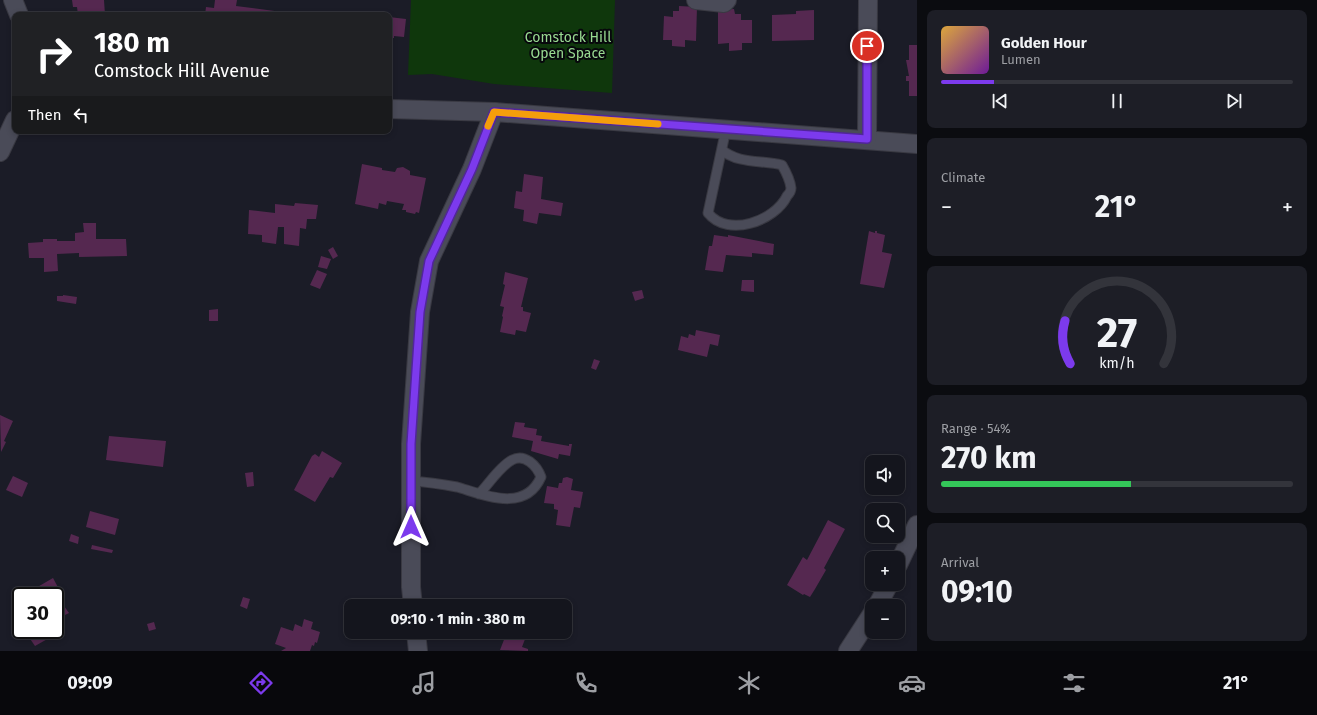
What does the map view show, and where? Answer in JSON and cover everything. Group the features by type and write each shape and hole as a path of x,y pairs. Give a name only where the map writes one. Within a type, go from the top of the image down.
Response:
{"street":[{"path":"13,0 18,12"},
{"path":"696,0 724,3 727,0"},
{"path":"867,139 868,0"},
{"path":"392,109 494,112 867,139 917,144"},
{"path":"412,599 411,444 420,312 429,261 472,169 494,112"},
{"path":"0,152 12,126"},
{"path":"905,551 917,525"},
{"path":"848,651 865,625"},
{"path":"417,639 418,651"}],"lane":[{"path":"722,150 728,156 738,159 782,165 788,175 791,189 784,204 766,217 747,225 726,224 712,219 708,213 726,129"},
{"path":"411,482 433,482 479,494 507,499 521,497 537,486 541,476 538,468 530,461 521,458 512,460 479,494"}],"green space":[{"name":"Comstock Hill Open Space","path":"411,0 615,0 612,93 494,84 432,74 408,75"}],"building":[{"path":"72,0 104,0 105,12 78,12 77,7 73,7"},
{"path":"215,0 237,0 236,6 282,12 205,12 206,7 214,8"},
{"path":"679,6 697,7 696,41 685,40 685,47 672,46 672,40 663,40 664,16 673,17 673,11 679,11"},
{"path":"734,9 735,14 741,14 741,20 752,20 752,43 742,43 742,50 729,51 729,43 718,44 718,10"},
{"path":"814,10 814,40 772,41 772,15 796,14 796,11"},
{"path":"392,17 406,19 404,37 394,36 394,38 392,38"},
{"path":"909,45 917,45 917,96 909,96 909,81 906,81 906,76 909,76 906,60 909,60"},
{"path":"362,164 395,172 397,168 403,167 410,171 410,175 426,178 419,213 416,212 415,214 406,212 406,210 402,210 404,204 387,201 386,205 379,203 378,209 355,204"},
{"path":"524,174 543,177 541,199 563,203 561,216 539,213 537,224 523,221 524,210 514,208 516,191 522,192"},
{"path":"295,203 318,205 316,219 307,219 306,229 300,228 299,246 284,244 284,227 278,227 276,244 262,242 262,235 248,234 249,210 275,213 275,204 294,206"},
{"path":"83,223 96,223 96,239 126,239 127,256 79,257 79,253 57,254 58,271 44,272 44,258 29,258 28,243 43,242 43,239 75,241 75,233 84,232"},
{"path":"869,231 875,233 875,231 877,231 877,233 885,235 882,252 892,254 884,288 860,284"},
{"path":"714,235 728,237 728,235 774,244 773,255 752,253 752,257 726,255 723,272 705,270 709,246 712,246"},
{"path":"333,247 338,256 333,259 328,250"},
{"path":"321,256 331,259 327,269 318,267"},
{"path":"317,270 327,274 320,289 310,285"},
{"path":"505,272 528,278 521,307 523,307 523,311 531,313 526,332 516,330 515,335 500,332 504,307 500,306 505,285 503,284"},
{"path":"742,280 754,280 754,292 741,291"},
{"path":"642,290 644,298 635,301 632,292"},
{"path":"63,295 77,297 76,304 57,301 57,296"},
{"path":"218,309 218,321 209,321 209,310"},
{"path":"696,330 720,335 718,346 710,344 707,357 678,350 681,336 688,338 689,334 695,336"},
{"path":"594,359 600,361 596,370 591,368"},
{"path":"0,415 13,421 1,452"},
{"path":"515,422 525,423 524,427 537,429 536,435 542,436 541,441 569,446 569,444 572,444 570,456 559,454 558,459 531,451 533,441 512,437"},
{"path":"109,436 166,441 163,467 106,460"},
{"path":"322,451 342,463 333,478 330,477 315,502 294,490 312,456 315,454 319,457"},
{"path":"253,472 254,486 247,487 245,473"},
{"path":"13,476 28,483 22,497 6,490"},
{"path":"567,477 573,479 571,490 583,492 580,508 574,507 570,527 556,525 558,510 554,509 554,504 544,503 547,486 558,488 559,483 562,483 563,478"},
{"path":"90,511 119,519 115,535 86,527"},
{"path":"828,520 845,529 824,568 826,570 810,597 804,594 803,595 787,585 803,557 807,560"},
{"path":"71,534 79,537 78,544 69,541"},
{"path":"92,545 113,550 112,553 91,549"},
{"path":"53,578 58,587 38,587"},
{"path":"243,597 250,599 247,609 240,606"},
{"path":"64,606 69,613 64,616"},
{"path":"304,619 313,622 311,629 320,632 317,643 315,642 314,646 312,645 310,651 281,651 286,648 275,644 281,627 293,631 295,624 302,627"},
{"path":"154,622 156,629 149,631 147,624"},
{"path":"30,639 47,639 35,646"},
{"path":"504,639 525,639 522,647 528,649 528,651 500,650"}],"slow traffic":[{"path":"488,126 494,112 658,124"}],"route":[{"path":"411,527 411,444 420,312 429,261 472,169 494,112 867,139 867,46"}]}
